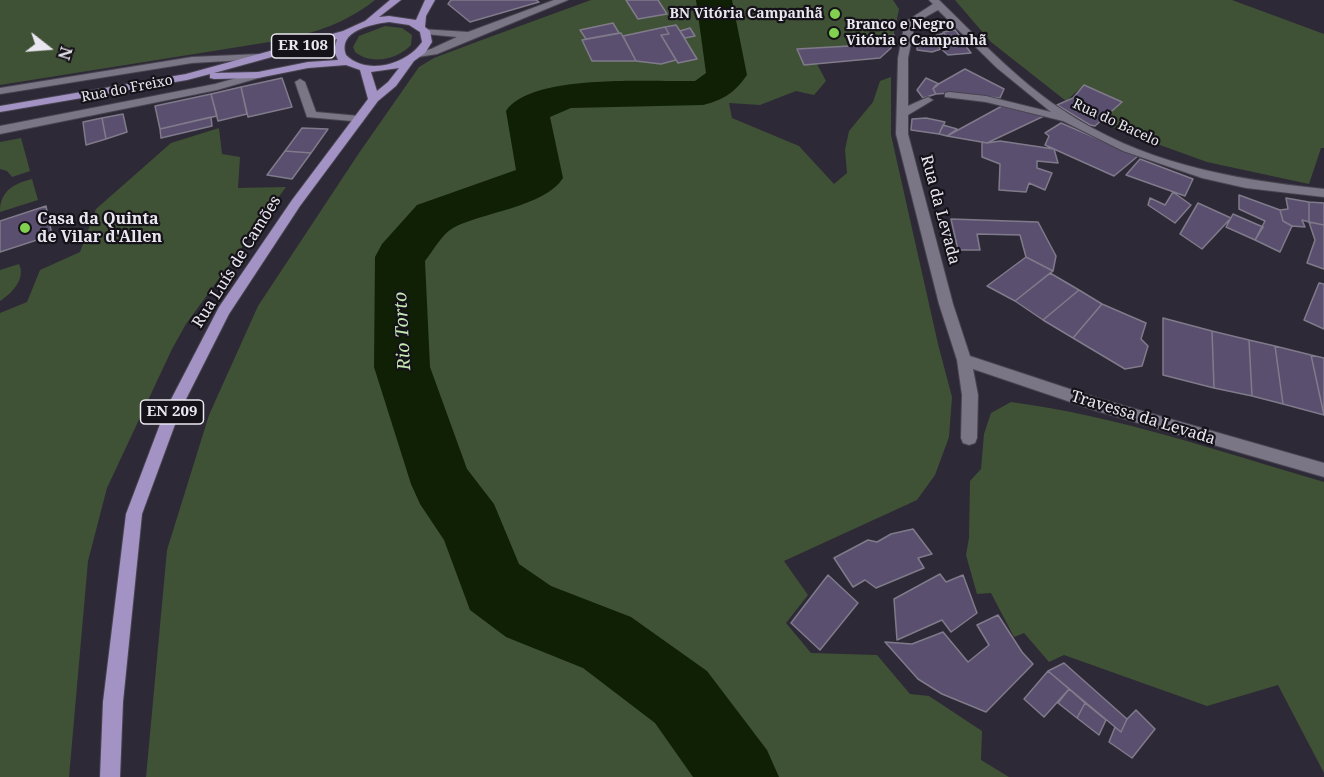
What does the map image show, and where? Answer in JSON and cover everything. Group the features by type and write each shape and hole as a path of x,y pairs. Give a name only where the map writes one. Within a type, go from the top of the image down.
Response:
{"main road":[{"name":"ER 108","path":"396,0 365,23 346,33 338,49 341,57 347,62 365,68 389,66 415,56"},
{"name":"Rua Luís de Camões","path":"110,777 113,702 134,514 173,411 224,311 296,203 374,99 392,84 427,42 421,16 430,0"},
{"name":"ER 108","path":"365,23 402,19 423,29"},
{"name":"Rua do Freixo","path":"187,77 346,33"},
{"name":"Rua do Freixo","path":"187,77 258,75 308,65 347,62"},
{"path":"365,68 374,99"},
{"name":"ER 108","path":"0,109 187,77"}],"street":[{"path":"415,56 433,52 470,35 563,0"},
{"name":"Rua da Levada","path":"937,2 910,22 903,58 902,134 946,304 964,360 970,395 969,438"},
{"name":"Rua do Bacelo","path":"937,2 1010,72 1074,122 1138,151 1201,174 1262,186 1324,193"},
{"path":"423,29 470,35"},
{"name":"Rua do Freixo","path":"0,91 192,60 259,57"},
{"name":"Rua do Freixo","path":"0,130 217,87 258,75"},
{"path":"300,82 311,115 359,120"},
{"path":"949,95 1009,104 1074,122"},
{"path":"902,114 928,100"},
{"name":"Travessa da Levada","path":"964,360 1036,387 1191,434 1324,470"}],"green space":[{"path":"0,0 375,0 331,26 282,40 0,85"},
{"path":"591,0 893,0 899,9 891,48 880,58 817,64 826,81 814,95 796,91 760,105 729,103 732,118 799,146 834,184 847,173 845,150 849,131 873,102 880,81 891,77 891,135 952,397 949,437 935,475 917,500 784,561 808,595 786,623 811,653 877,655 910,694 929,696 982,731 981,760 1009,777 146,777 167,550 209,415 258,306 419,67 434,58"},
{"path":"955,0 1232,0 1324,34 1324,148 1321,148 1309,184 1207,162 1100,121 1122,102 1084,85 1066,101 991,42"},
{"path":"385,26 402,28 412,35 411,45 399,54 384,59 369,58 355,52 353,47 359,36"},
{"path":"219,128 222,154 240,157 238,188 286,187 186,324 107,488 88,561 69,777 0,777 0,313 27,302 40,270 80,252 96,209 171,143"},
{"path":"21,138 30,171 12,177 7,171 0,169 0,142"},
{"path":"32,179 38,200 0,212 5,194 19,183"},
{"path":"19,264 21,275 17,285 0,301 0,270"},
{"path":"1011,402 1091,416 1208,447 1324,482 1324,773 1278,685 1207,706 1064,655 1049,662 1024,633 1014,637 991,593 977,594 966,555 969,538 970,481 981,469 984,434 991,413"}],"building":[{"path":"451,0 536,0 539,2 470,22 448,4"},
{"path":"626,0 658,0 667,14 638,19"},
{"path":"613,23 619,33 586,39 580,30"},
{"path":"676,25 697,59 678,63 661,35 669,34 665,27"},
{"path":"665,27 669,34 661,35 676,60 661,64 636,61 623,36"},
{"path":"690,28 695,36 685,38 680,31"},
{"path":"955,30 966,44 954,47 943,32"},
{"path":"621,33 636,61 592,61 582,40"},
{"path":"944,33 953,44 939,46 928,38"},
{"path":"894,35 891,48 880,58 804,65 797,49 867,45 865,39"},
{"path":"917,42 933,43 941,49 932,52 917,50"},
{"path":"953,44 954,47 965,45 971,53 948,55 938,46"},
{"path":"965,69 1004,89 1000,98 951,93 936,94 933,89 935,86"},
{"path":"282,78 292,107 248,117 241,87"},
{"path":"926,78 939,84 933,89 936,94 923,98 917,90"},
{"path":"1084,85 1122,102 1095,126 1057,105 1073,98"},
{"path":"241,87 247,114 218,121 211,94"},
{"path":"211,94 217,116 160,129 155,106"},
{"path":"1002,106 1044,116 987,143 947,136"},
{"path":"123,114 127,132 106,139 102,118"},
{"path":"211,117 212,126 161,138 160,129"},
{"path":"102,118 106,139 86,145 83,122"},
{"path":"926,118 945,122 939,134 911,130 912,119"},
{"path":"1061,123 1138,156 1114,176 1045,145 1049,136 1045,133"},
{"path":"943,125 957,129 947,136 939,134"},
{"path":"302,128 328,129 311,153 285,151"},
{"path":"1000,141 1054,149 1058,163 1037,161 1037,168 1052,173 1045,190 1029,183 1026,192 999,190 1000,164 982,157 982,142"},
{"path":"285,151 311,153 292,179 267,175"},
{"path":"1140,159 1193,179 1185,196 1126,175"},
{"path":"1173,192 1191,205 1175,223 1148,205 1150,198 1165,205"},
{"path":"1239,195 1280,210 1283,221 1292,226 1280,252 1255,240 1265,221 1239,209"},
{"path":"1286,198 1309,202 1309,222 1302,220 1305,227 1292,226 1283,221 1280,210 1288,209"},
{"path":"1309,202 1324,203 1324,225 1309,222"},
{"path":"1198,203 1231,218 1202,249 1180,234"},
{"name":"Casa da Quinta de Vilar d'Allen","path":"46,206 52,235 0,252 0,221"},
{"path":"1233,214 1263,227 1255,240 1226,227"},
{"path":"951,219 1038,222 1056,256 1053,271 1026,257 1020,235 977,234 980,250 958,250"},
{"path":"1309,222 1324,225 1324,269 1307,263 1315,240"},
{"path":"1026,257 1053,271 1015,301 987,286"},
{"path":"1050,273 1079,290 1043,320 1015,301"},
{"path":"1319,283 1324,284 1324,329 1304,320"},
{"path":"1079,290 1102,304 1073,338 1043,320"},
{"path":"1102,304 1146,323 1141,339 1148,346 1142,366 1125,369 1073,338"},
{"path":"1163,318 1212,331 1214,388 1163,375"},
{"path":"1212,331 1249,340 1252,396 1214,388"},
{"path":"1249,340 1275,346 1283,404 1252,396"},
{"path":"1275,346 1311,355 1324,415 1283,404"},
{"path":"1311,355 1324,358 1324,415"},
{"path":"913,529 932,554 918,558 924,568 876,588 865,580 853,587 834,558 868,540 877,542 891,534"},
{"path":"940,574 946,582 963,575 977,613 951,632 942,620 897,640 894,599"},
{"path":"828,575 858,603 820,650 791,623"},
{"path":"998,615 1022,652 1033,664 986,712 942,694 918,679 885,642 912,644 943,632 968,662 989,645 977,625"},
{"path":"1064,663 1127,719 1121,732 1048,671"},
{"path":"1048,671 1069,689 1044,717 1024,699"},
{"path":"1069,689 1085,703 1077,718 1058,703"},
{"path":"1085,703 1106,720 1099,735 1077,718"},
{"path":"1136,710 1155,729 1132,758 1109,742 1115,727 1121,732 1127,719"}],"waterway":[{"name":"Rio Torto","path":"714,0 727,75 718,85 703,93 565,96 527,111 540,178 491,198 434,217 400,257 402,367 442,484 471,525 494,587 530,613 606,642 681,697 740,777"}],"place":[{"name":"BN Vitória Campanhã","path":"835,14"},
{"name":"Branco e Negro Vitória e Campanhã","path":"834,33"},
{"name":"Casa da Quinta de Vilar d'Allen","path":"25,228"}]}
